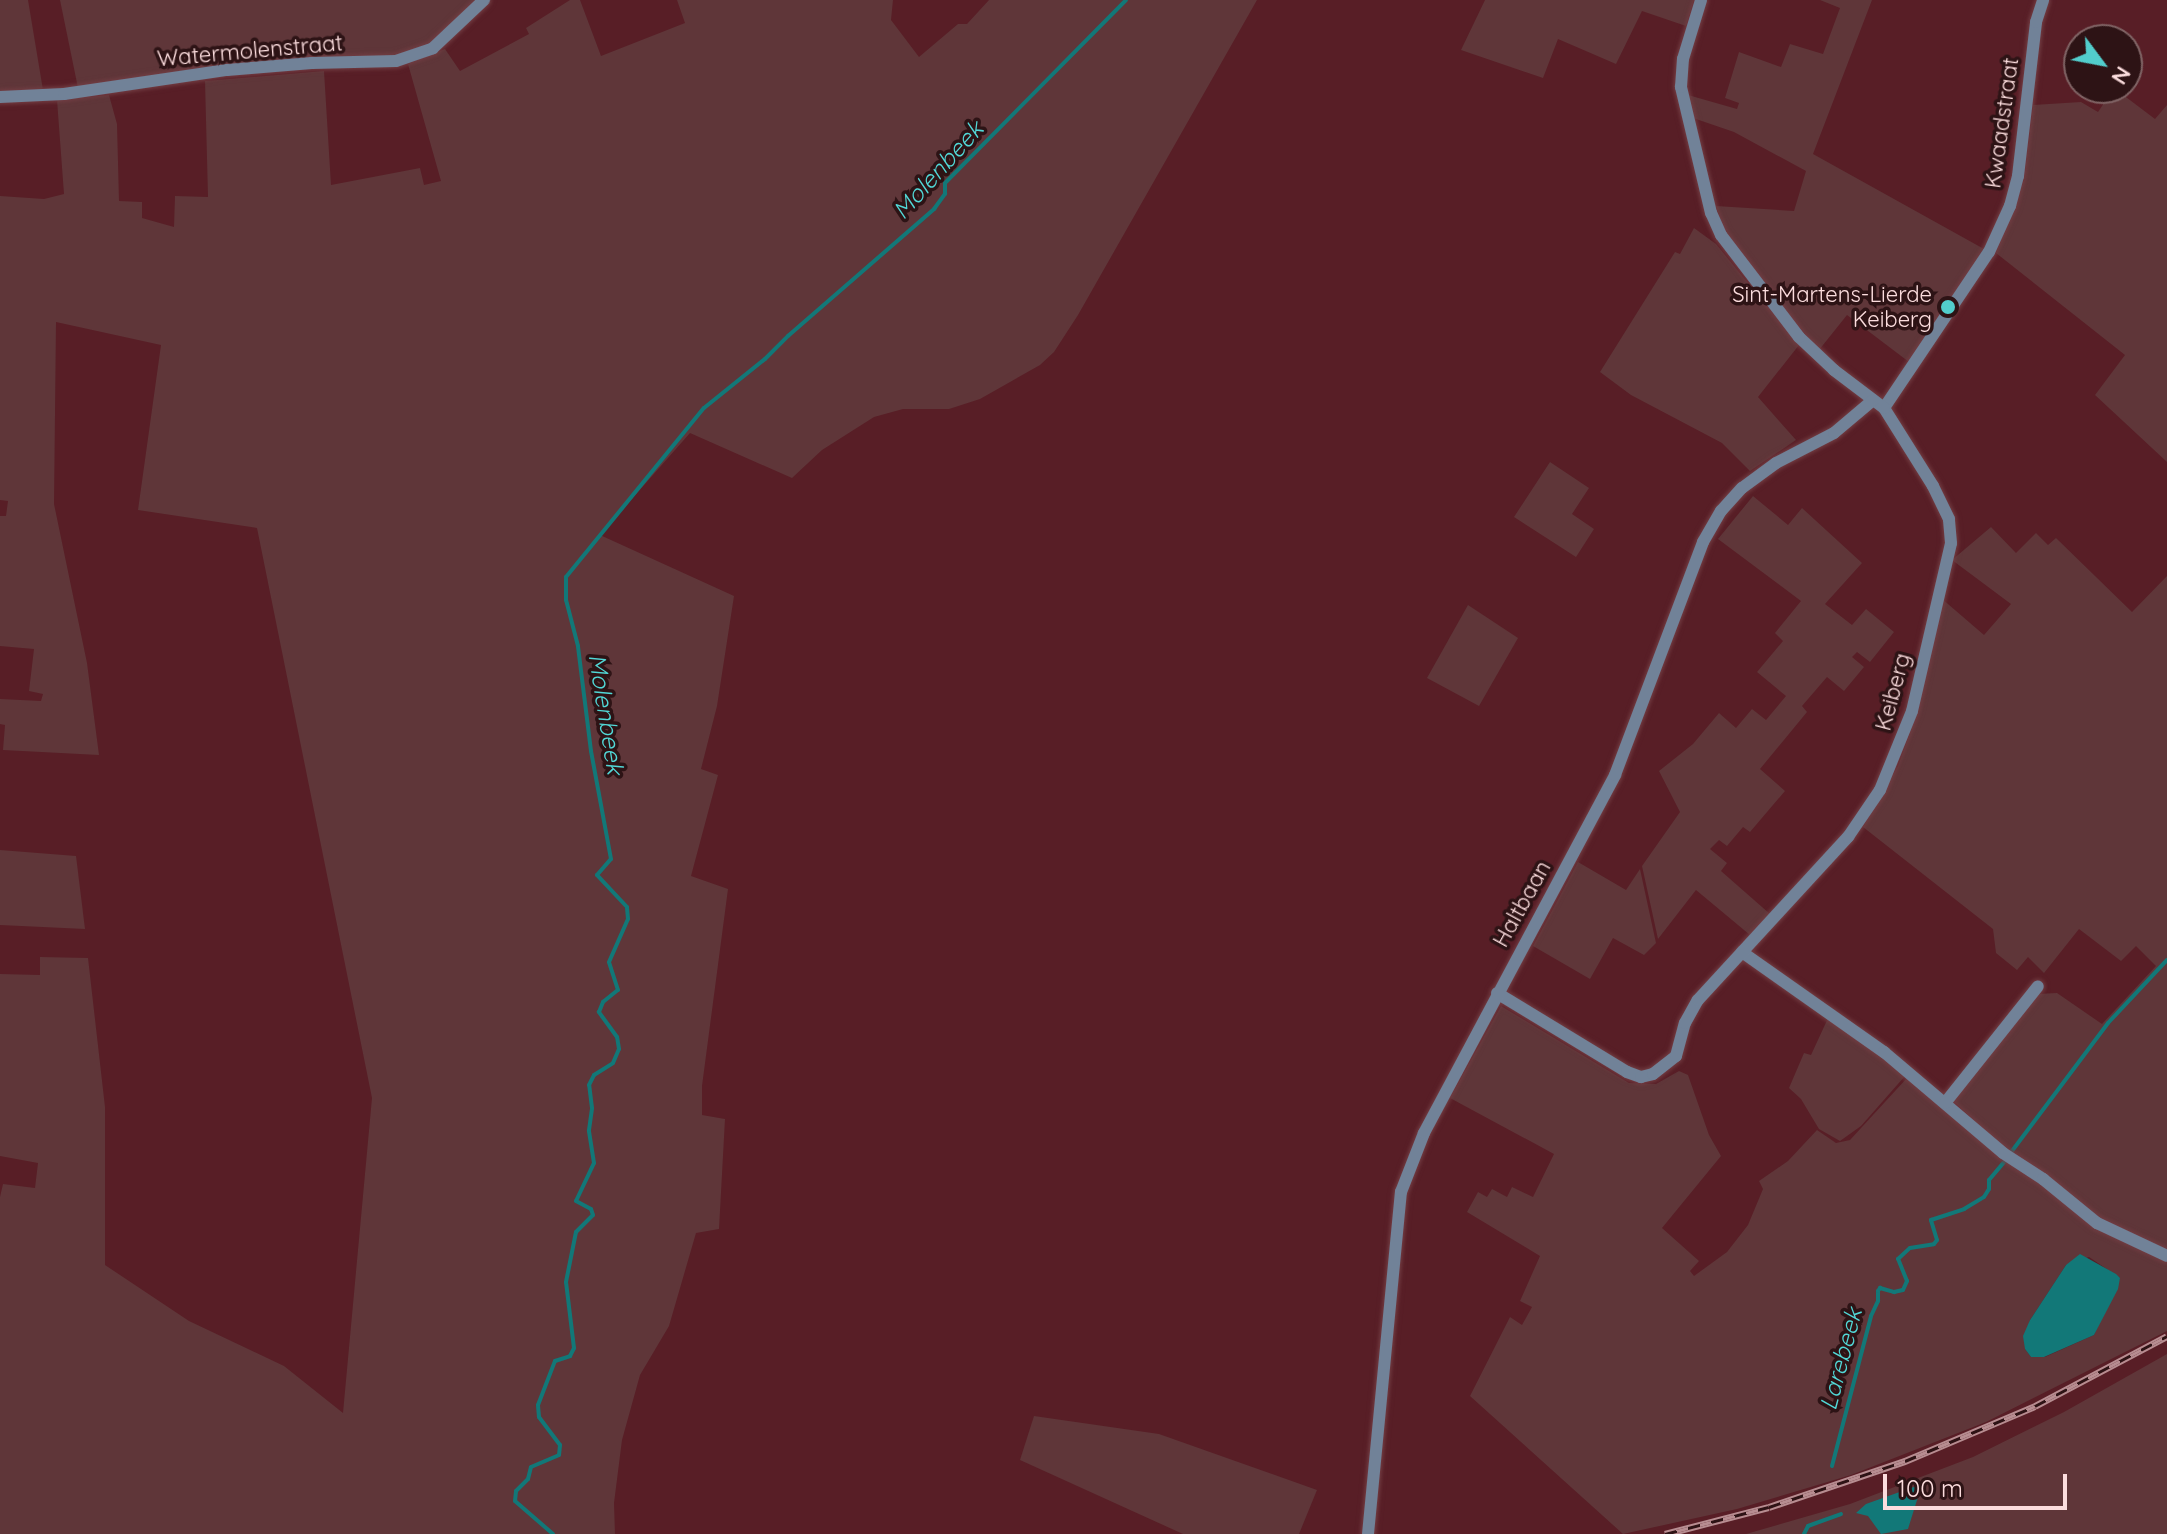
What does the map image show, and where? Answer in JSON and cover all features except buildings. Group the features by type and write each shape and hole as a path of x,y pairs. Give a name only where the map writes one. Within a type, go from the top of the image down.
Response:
{"street":[{"name":"Watermolenstraat","path":"0,97 64,94 227,70 396,61 433,48 484,0"},
{"path":"1701,0 1683,59 1681,87 1711,213 1732,254 1799,337 1884,408"},
{"name":"Kwaadstraat","path":"1884,408 1989,252 2010,206 2018,176 2036,22 2043,0"},
{"name":"Haltbaan","path":"1368,1534 1401,1192 1424,1133 1615,775 1703,542 1721,511 1742,488 1776,463 1834,433 1873,400"},
{"name":"Keiberg","path":"1497,993 1627,1072 1641,1077 1653,1074 1676,1056 1690,1011 1859,822 1892,765 1912,711 1952,530 1933,486 1884,408"},
{"path":"1742,952 1910,1074 2003,1153 2043,1179 2097,1223 2167,1256"},
{"path":"1945,1103 2038,986"}],"shaded area":[{"path":"0,0 28,0 43,90 0,92"},
{"path":"60,0 477,0 436,40 396,57 78,88"},
{"path":"570,0 580,0 601,56 685,23 677,0 893,0 891,20 919,57 958,24 967,24 989,0 1257,0 1078,315 1054,352 1040,365 980,399 949,409 903,409 874,417 822,450 792,478 690,433 600,535 734,596 717,706 701,769 718,775 691,876 728,889 702,1086 702,1115 725,1119 719,1229 696,1233 669,1326 640,1375 622,1440 614,1503 615,1534 0,1534 0,1197 3,1184 35,1188 38,1163 0,1156 0,974 40,975 40,957 88,958 105,1107 105,1265 189,1321 284,1366 343,1413 372,1098 257,528 138,510 161,345 56,322 54,504 87,663 99,755 3,750 5,725 0,724 0,699 41,701 43,694 29,691 34,649 0,646 0,516 6,516 8,501 0,500 0,196 44,199 64,194 57,100 109,95 117,124 119,201 142,202 142,218 174,227 175,196 208,197 205,81 324,71 331,185 420,168 424,185 441,181 408,64 445,49 460,71 529,34 526,28"},
{"path":"1485,0 1694,0 1686,26 1642,11 1616,64 1558,39 1543,78 1461,50"},
{"path":"1820,0 1872,0 1813,154 1984,249 1909,362 1847,315 1819,350 1774,298 1724,230 1716,206 1794,211 1806,171 1734,132 1693,118 1688,95 1737,109 1739,103 1725,98 1739,52 1781,67 1790,44 1823,54 1840,8"},
{"path":"2084,104 2098,112 2103,104 2135,104 2155,119 2167,105 2167,462 2095,395 2125,355 1996,253 2024,180 2033,105"},
{"path":"1694,228 1716,244 1799,345 1758,397 1796,440 1750,471 1722,443 1631,395 1600,372 1675,252 1680,254"},
{"path":"1550,462 1589,488 1572,514 1594,529 1576,557 1514,517"},
{"path":"1753,496 1788,525 1802,508 1862,563 1825,604 1852,625 1866,609 1894,632 1870,662 1857,652 1852,657 1864,667 1844,691 1827,677 1802,706 1807,712 1760,769 1785,791 1750,832 1743,827 1727,846 1719,840 1710,849 1727,863 1721,871 1770,914 1750,935 1696,890 1658,939 1642,866 1680,812 1659,771 1693,744 1719,713 1736,728 1752,709 1766,720 1786,696 1757,672 1783,641 1775,633 1801,601 1718,539"},
{"path":"1991,527 2016,553 2036,533 2048,545 2056,538 2132,612 2167,576 2167,1252 2112,1228 2011,1154 1952,1100 2037,994 2057,993 2102,1024 2156,966 2136,946 2121,961 2079,929 2044,973 2028,957 2017,970 1996,953 1993,929 1863,827 1898,766 1918,711 1941,598 1984,635 2011,604 1952,560"},
{"path":"1468,605 1518,638 1479,706 1427,678"},
{"path":"0,850 76,856 85,929 0,925"},
{"path":"1578,862 1626,890 1640,869 1656,943 1644,955 1613,938 1590,979 1533,946"},
{"path":"1501,1006 1629,1083 1656,1084 1679,1071 1688,1075 1709,1135 1721,1156 1662,1228 1699,1261 1690,1271 1694,1276 1727,1252 1748,1225 1763,1189 1759,1181 1788,1161 1817,1130 1836,1143 1850,1140 1907,1078 2057,1192 2167,1259 2167,1331 1986,1422 1851,1475 1737,1509 1623,1534 1470,1396 1510,1317 1522,1325 1532,1307 1520,1301 1540,1256 1467,1212 1478,1192 1487,1197 1492,1189 1507,1197 1512,1187 1533,1197 1554,1154 1450,1098","holes":["2089,1257 2120,1278 2094,1335 2045,1357 2031,1357 2025,1349 2030,1320 2066,1265"]},
{"path":"1829,1016 1905,1076 1861,1126 1840,1141 1819,1129 1801,1099 1789,1088 1804,1053 1811,1055"},
{"path":"2167,1354 2167,1534 1746,1534 1850,1504 1973,1457 2064,1412"},
{"path":"1034,1416 1159,1434 1317,1490 1299,1534 1183,1534 1020,1460"}],"water":[{"path":"2080,1254 2116,1274 2120,1278 2118,1289 2094,1335 2044,1357 2031,1357 2025,1349 2023,1336 2030,1320 2066,1265"},
{"path":"1922,1484 1908,1529 1881,1534 1868,1516 1856,1513 1866,1504"}],"waterway":[{"name":"Molenbeek","path":"553,1534 515,1501 516,1491 528,1479 531,1467 559,1455 560,1445 539,1417 538,1405 555,1361 570,1356 574,1348 566,1282 576,1232 593,1215 591,1209 576,1201 594,1163 589,1130 592,1108 589,1085 594,1075 613,1063 619,1049 617,1037 599,1012 603,1002 618,990 609,962 628,919 627,907 597,875 611,859 591,751 578,646 566,600 566,577 704,408 765,359 934,209 945,194 945,183 1126,0"},
{"name":"Larebeek","path":"2012,1151 2108,1023 2167,960"},
{"name":"Larebeek","path":"1832,1466 1871,1316 1878,1301 1878,1291 1880,1288 1894,1292 1903,1290 1907,1281 1898,1259 1910,1248 1934,1244 1937,1240 1931,1220 1964,1209 1984,1197 1989,1189 1989,1180 2005,1161"},
{"name":"Larebeek","path":"1804,1534 1808,1526 1841,1514"}],"railway":[{"path":"1665,1534 1769,1507 1905,1461 2035,1406 2167,1336"}],"place":[{"name":"Sint-Martens-Lierde Keiberg","path":"1948,307"}]}
